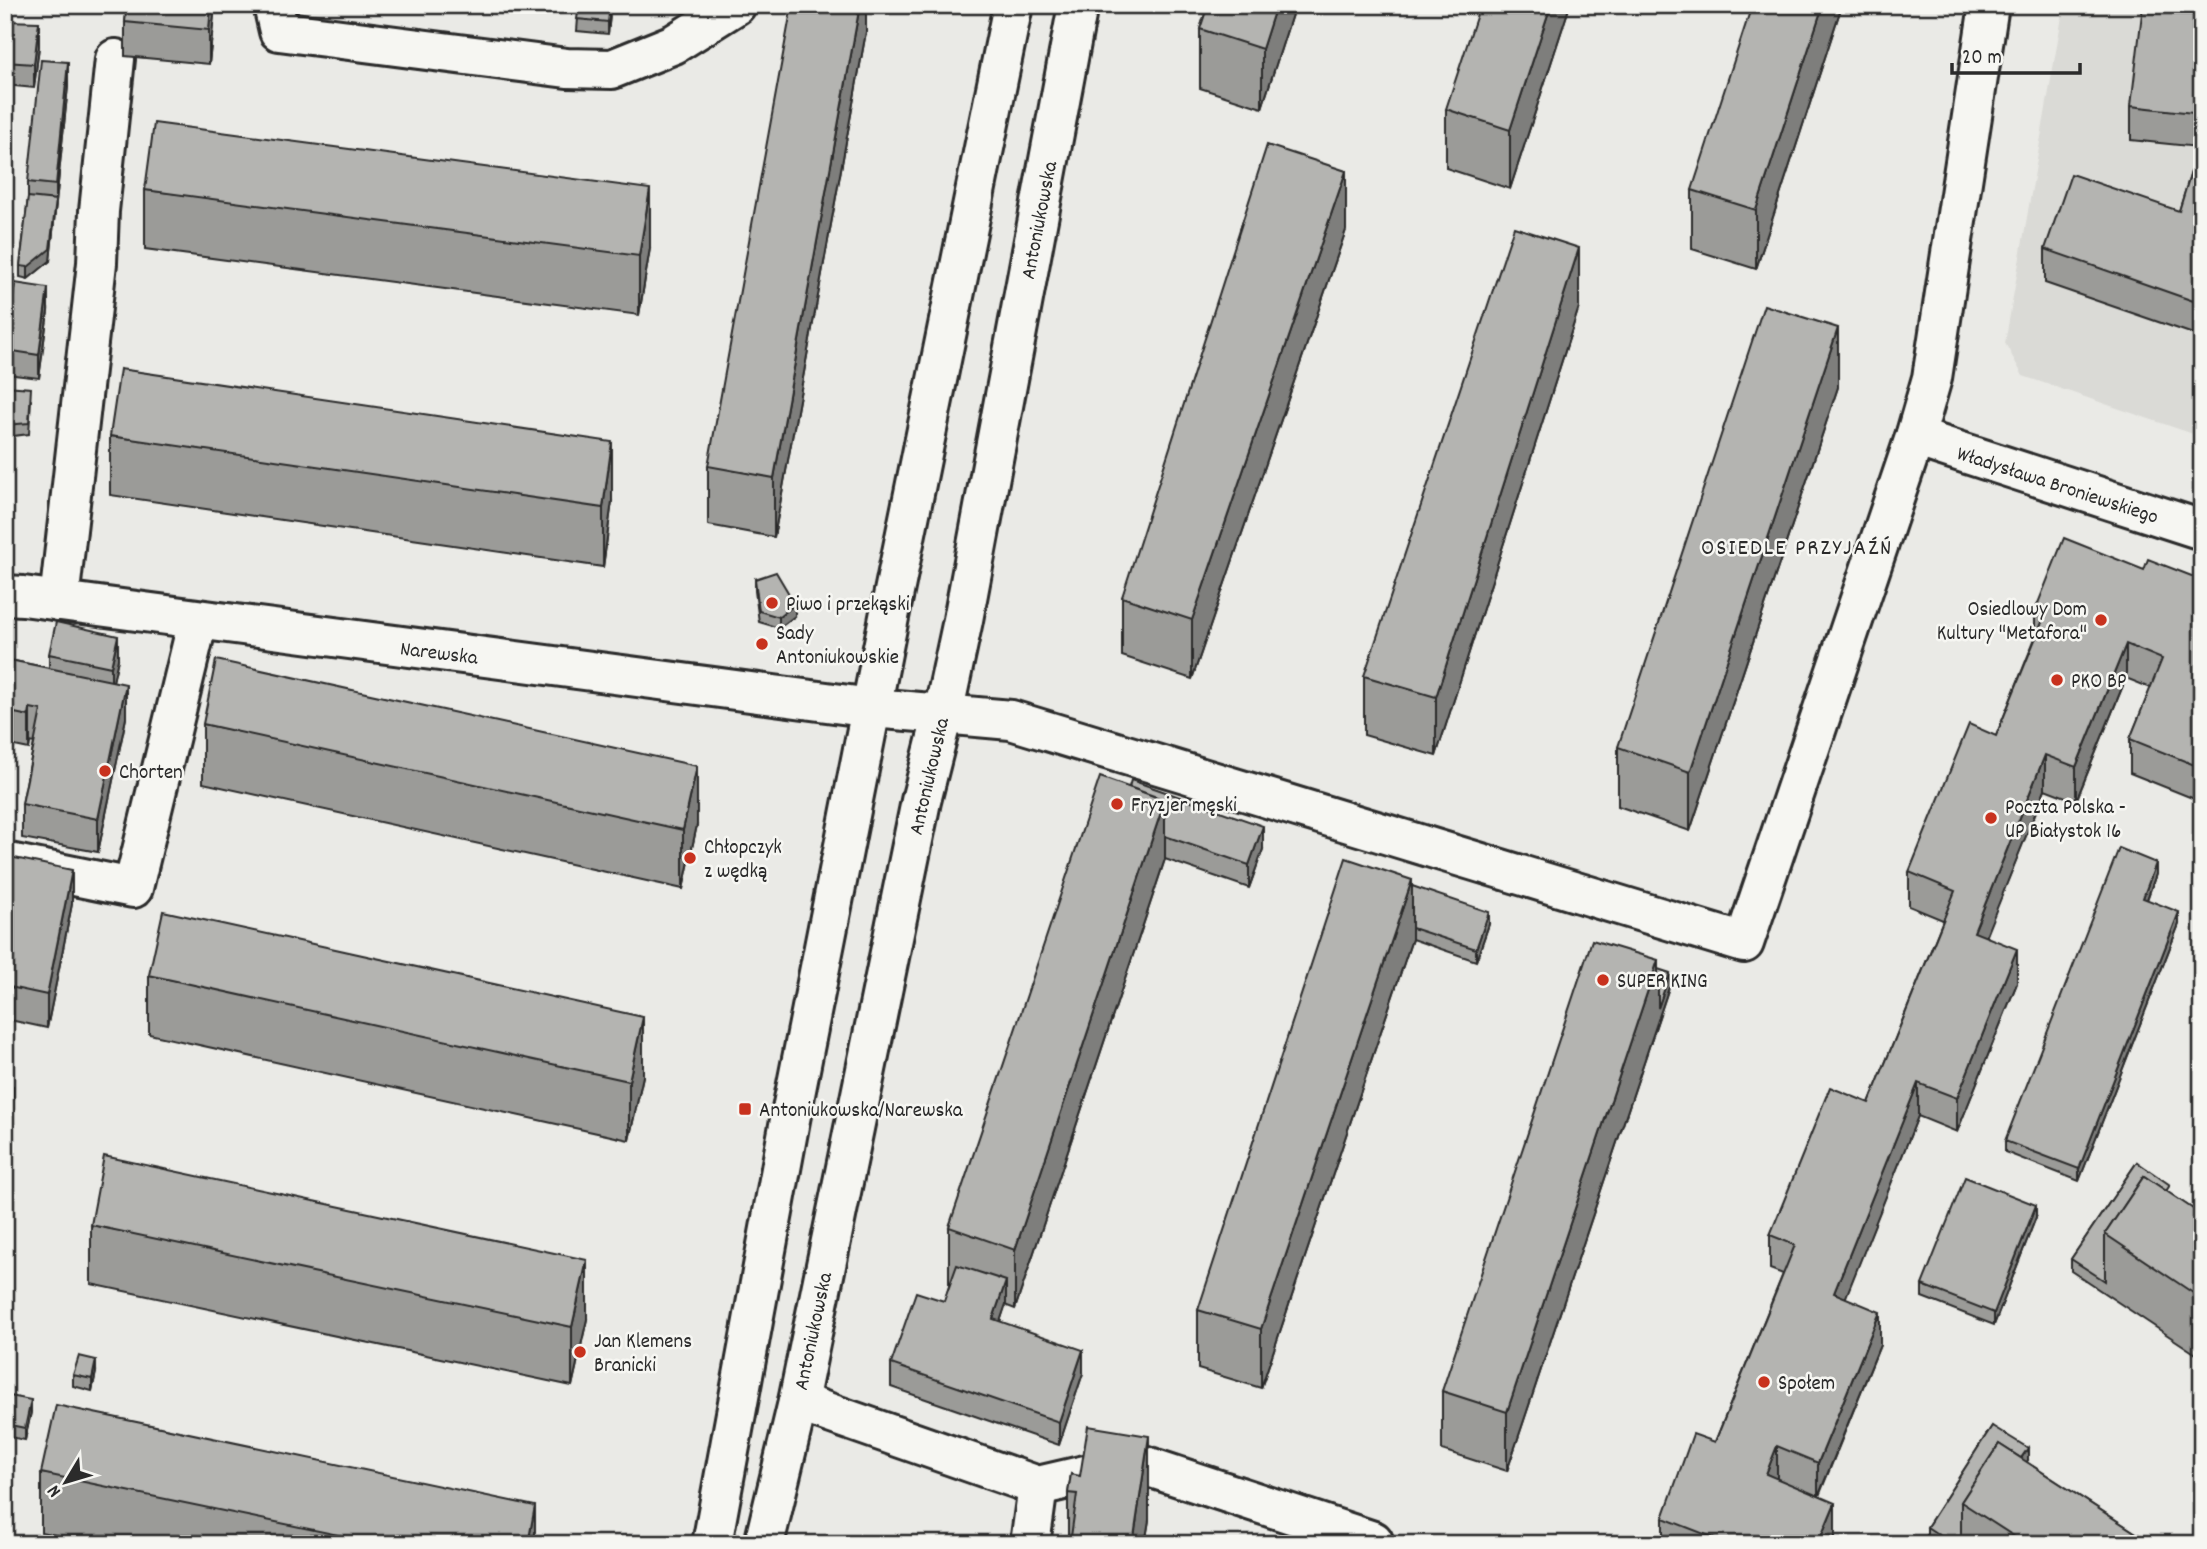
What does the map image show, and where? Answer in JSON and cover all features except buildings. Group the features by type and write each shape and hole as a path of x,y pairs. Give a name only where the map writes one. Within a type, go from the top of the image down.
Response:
{"street":[{"path":"273,5 279,31 567,68 612,69 674,44 736,5"},
{"path":"712,1544 787,1134 1013,5"},
{"name":"Antoniukowska","path":"764,1544 798,1402 921,801 943,714 971,579 1078,5"},
{"path":"1915,438 1932,379 1989,5"},
{"path":"59,601 97,263 99,211 115,59"},
{"name":"Narewska","path":"5,595 872,708 1011,720 1744,943 1915,438"},
{"name":"Władysława Broniewskiego","path":"1915,438 2202,530"},
{"path":"5,862 133,888 198,620"},
{"path":"798,1402 1038,1486 1137,1463 1373,1541 1373,1544"},
{"path":"1030,1544 1038,1486"}],"shaded area":[{"path":"2064,5 2202,5 2202,437 2023,376 2005,343"}],"place":[{"name":"Piwo i przekąski","path":"772,603"},
{"name":"Osiedlowy Dom Kultury \"Metafora\"","path":"2101,620"},
{"name":"Sady Antoniukowskie","path":"762,644"},
{"name":"PKO BP","path":"2057,680"},
{"name":"Chorten","path":"105,771"},
{"name":"Fryzjer męski","path":"1117,804"},
{"name":"Poczta Polska - UP Białystok 16","path":"1991,818"},
{"name":"Chłopczyk z wędką","path":"690,858"},
{"name":"SUPER KING","path":"1603,980"},
{"name":"Antoniukowska/Narewska","path":"745,1109"},
{"name":"Jan Klemens Branicki","path":"580,1352"},
{"name":"Społem","path":"1764,1382"}],"district":[{"name":"OSIEDLE PRZYJAŹŃ","path":"1797,546"}]}
